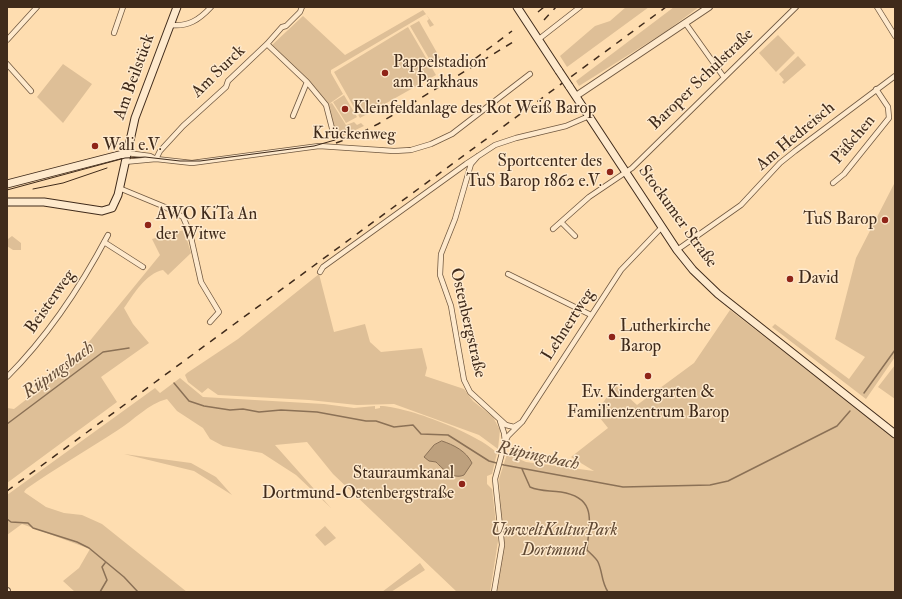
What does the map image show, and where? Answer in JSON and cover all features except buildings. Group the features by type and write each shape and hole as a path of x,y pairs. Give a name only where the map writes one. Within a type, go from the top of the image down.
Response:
{"main road":[{"name":"Am Beilstück","path":"126,157 135,118 176,7"},
{"name":"Stockumer Straße","path":"517,7 677,250 697,275 722,298 895,434"},
{"name":"Krückenweg","path":"7,184 126,157"},
{"path":"7,202 44,202 102,211 112,208 119,188 126,157"}],"street":[{"path":"7,40 36,7"},
{"path":"114,33 123,7"},
{"path":"170,25 180,26 192,23 211,7"},
{"name":"Am Surck","path":"153,160 183,126 226,87 228,81 267,44 282,27 286,26 300,12 302,7"},
{"path":"539,40 580,7"},
{"path":"576,96 636,55 686,24 709,7"},
{"name":"Baroper Schulstraße","path":"553,230 589,197 626,173 723,76 796,7"},
{"path":"877,7 895,36"},
{"path":"686,24 723,76"},
{"path":"267,44 307,82 326,105 334,136"},
{"path":"7,64 31,90"},
{"name":"Krückenweg","path":"126,157 150,156 153,160 192,163 319,146 394,151 411,150 431,144 452,134 530,74"},
{"name":"Am Hedreisch","path":"677,250 741,205 785,159 895,76"},
{"path":"293,116 307,82"},
{"name":"Päßchen","path":"833,183 844,174 889,118 888,107 876,89"},
{"name":"Ostenbergstraße","path":"320,272 323,267 495,145 516,138 566,126 589,116"},
{"name":"Ostenbergstraße","path":"478,156 471,164 455,219 442,254 440,275 451,306 464,380 470,392 509,427 514,427 522,422"},
{"path":"126,157 153,160"},
{"path":"119,188 165,207 182,217 190,233 201,282 219,312 210,322"},
{"path":"561,222 575,236"},
{"name":"Lehnertweg","path":"505,442 508,436 522,422 621,270 662,227"},
{"name":"Beisterweg","path":"7,377 40,343 58,318 81,284 108,235"},
{"path":"104,242 143,267"},
{"path":"508,274 591,315"},
{"name":"Ostenbergstraße","path":"494,592 502,544 495,479 505,442 504,433 498,417"}],"green space":[{"path":"626,7 649,7 567,67 560,56 595,26 610,21"},
{"path":"674,7 699,7 665,32 579,86 576,81"},
{"path":"423,10 426,14 331,70 331,73 343,94 329,104 332,103 346,125 354,122 357,125 361,123 364,126 334,140 333,130 322,99 272,45 303,16 345,55"},
{"path":"426,14 434,25 430,27 427,21 429,19"},
{"path":"419,21 440,58 431,62 410,26"},
{"name":"Pappelstadion am Parkhaus","path":"408,27 436,75 360,118 334,72"},
{"path":"778,35 795,53 776,72 759,53"},
{"path":"798,56 806,65 784,84 782,82 784,80 779,74"},
{"path":"63,64 92,84 63,123 37,97"},
{"name":"Kleinfeldanlage des Rot Weiß Barop","path":"344,95 357,117 346,123 333,102"},
{"path":"895,182 895,357 866,399 772,327 775,324 849,379 865,357 835,339 856,258"},
{"path":"184,230 191,253 168,275 163,270 151,275 140,285 124,308 133,324 149,343 101,377 117,402 7,483 7,408 14,409 41,388 39,385 75,359 160,255 152,239"},
{"path":"12,236 21,243 21,250 13,250 7,246 8,239"},
{"path":"319,274 334,332 365,324 370,342 381,352 422,348 427,368 425,376 464,389 473,401 493,417 500,430 498,449 479,435 394,404 357,405 309,400 218,395 208,388 202,393 188,382 185,375 187,373 238,339"},
{"name":"UmweltKulturPark Dortmund","path":"730,310 895,438 895,592 495,592 503,545 499,479 507,454 526,462 594,471 571,457 608,428 596,413 615,385 637,405 694,363"},
{"path":"895,365 895,399 878,387"},
{"path":"180,378 203,397 324,404 354,408 375,406 375,409 380,408 380,406 392,407 442,422 488,446 497,453 492,474 487,476 487,484 492,489 498,541 490,592 457,592 333,474 307,442 275,445 331,508 296,475 262,453 223,446 210,439 203,428 177,411 167,399 147,408 124,426 26,489 24,492 46,507 64,513 82,515 102,524 187,592 75,592 63,581 79,568 90,549 22,524 7,535 7,495 155,388 160,393"},
{"path":"124,454 191,463 216,477 232,495 194,471"},
{"path":"325,526 336,538 325,546 315,535"},
{"path":"420,563 425,570 391,592 382,592"}],"shaded area":[{"path":"442,441 459,449 472,463 464,475 452,475 445,471 436,462 429,461 424,457 434,445"}],"waterway":[{"name":"Rüpingsbach","path":"7,424 103,352 129,348"},
{"name":"Rüpingsbach","path":"864,393 895,350"},
{"name":"Rüpingsbach","path":"174,383 189,401 204,406 230,410 243,409 259,412 281,410 317,412 366,421 376,421 394,427 413,425 421,434 448,435 489,461 623,487 710,485 728,481 837,426 850,411"},
{"path":"522,469 530,487 538,490 561,492 573,495 581,500 586,506 589,513 587,550 598,562 604,584 608,592"},
{"path":"7,519 11,522 28,523 33,528 77,542 89,548 124,577 138,592"},
{"path":"100,592 107,580 102,567 105,563"}],"tram line":[{"path":"7,190 125,158 145,157 180,161 200,161 314,146 335,140"},
{"path":"33,189 63,183 107,168"}],"railway":[{"path":"538,12 544,7"},
{"path":"544,20 556,7"},
{"path":"7,491 666,7"},
{"path":"464,67 512,31"},
{"path":"336,143 355,136 378,124 518,39"}],"place":[{"name":"Pappelstadion am Parkhaus","path":"385,73"},
{"name":"Kleinfeldanlage des Rot Weiß Barop","path":"345,109"},
{"name":"Wali e.V.","path":"95,146"},
{"name":"Sportcenter des TuS Barop 1862 e.V.","path":"610,172"},
{"name":"TuS Barop","path":"885,220"},
{"name":"AWO KiTa An der Witwe","path":"148,225"},
{"name":"David","path":"790,279"},
{"name":"Lutherkirche Barop","path":"612,337"},
{"name":"Ev. Kindergarten & Familienzentrum Barop","path":"648,376"},
{"name":"Stauraumkanal Dortmund-Ostenbergstraße","path":"462,484"}]}
